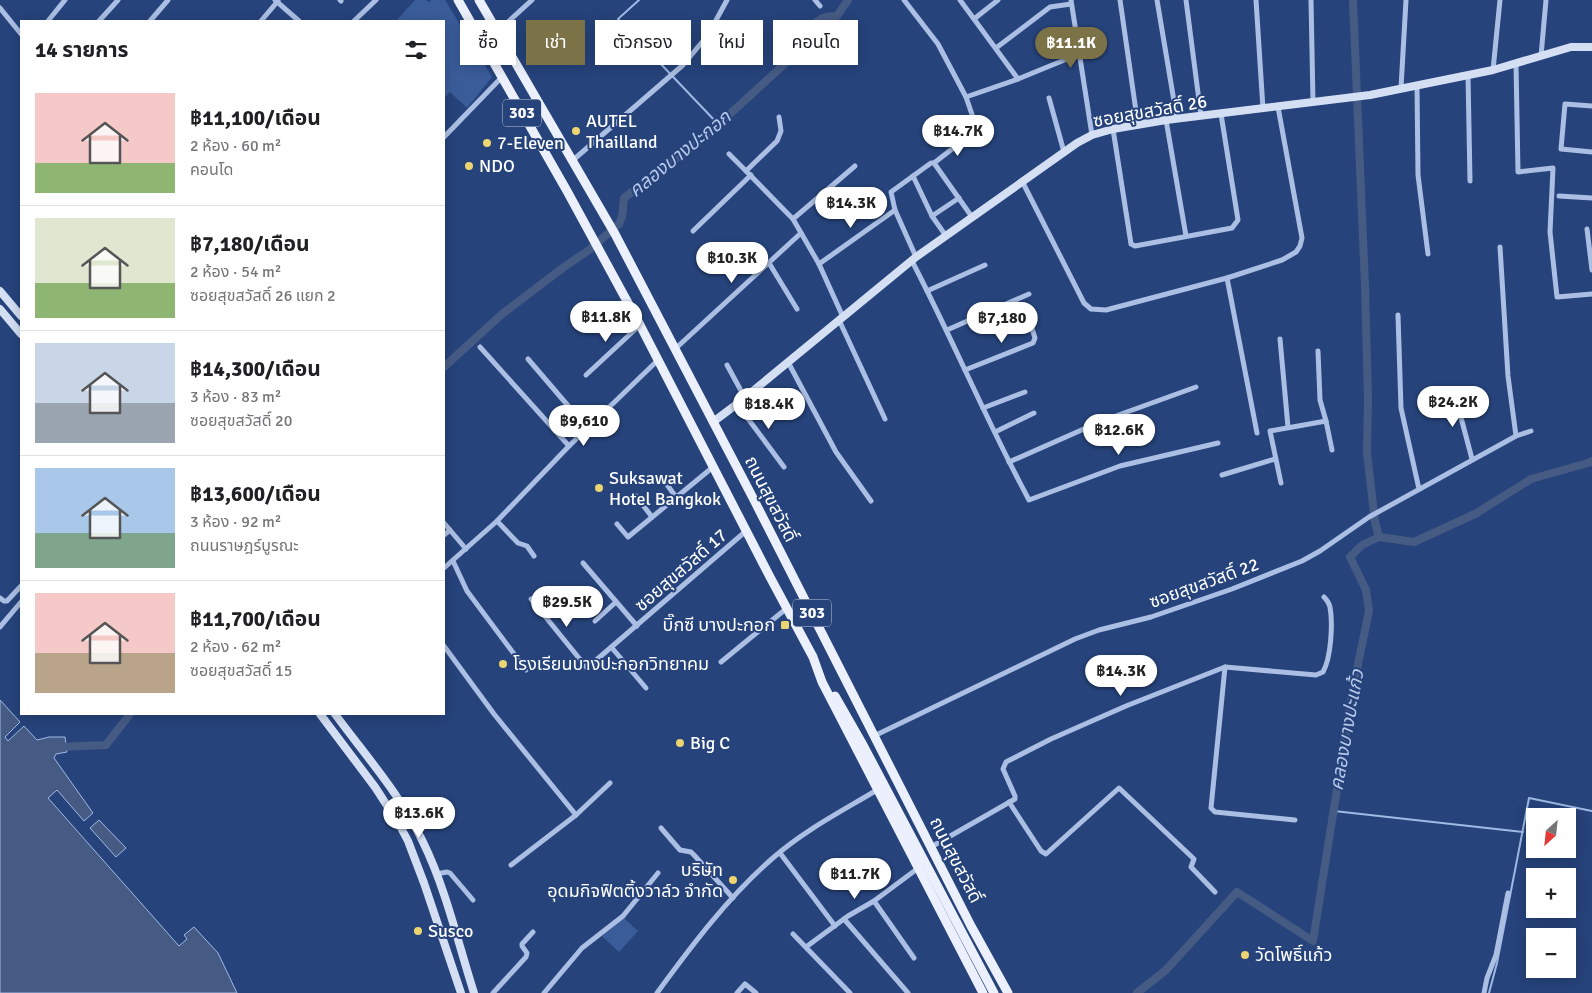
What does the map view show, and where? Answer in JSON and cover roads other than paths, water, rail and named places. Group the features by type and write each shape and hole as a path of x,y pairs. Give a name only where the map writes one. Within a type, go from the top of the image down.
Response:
{"main road":[{"name":"ถนนสุขสวัสดิ์","path":"458,0 640,325 816,663 822,682 983,993"},
{"name":"ถนนสุขสวัสดิ์","path":"479,0 491,20"},
{"name":"ถนนสุขสวัสดิ์","path":"516,62 615,234 984,950 1008,993"},
{"name":"303","path":"816,663 864,745 994,993"}],"street":[{"path":"49,20 65,0"},
{"path":"101,20 118,0"},
{"path":"151,20 168,0"},
{"path":"355,20 376,0"},
{"path":"510,20 532,0"},
{"path":"572,160 675,73 694,54 708,35 727,0"},
{"path":"815,0 820,6"},
{"path":"904,0 938,44 966,97 977,128"},
{"path":"960,0 1018,79"},
{"path":"974,19 998,0"},
{"path":"1120,0 1138,125"},
{"path":"1157,0 1177,119"},
{"path":"1186,0 1201,116"},
{"path":"1256,0 1263,109"},
{"path":"1311,0 1312,102"},
{"path":"1401,88 1406,0"},
{"path":"1493,70 1500,0"},
{"path":"1541,56 1546,0"},
{"path":"261,20 277,1 298,20"},
{"path":"996,48 1050,7 1071,2 1092,135"},
{"path":"0,8 20,33"},
{"name":"ซอยสุขสวัสดิ์ 26","path":"713,422 738,404 914,259 1022,181 1092,135 1113,129 1166,120 1370,95 1493,70 1571,47 1592,47"},
{"path":"966,97 1018,79 1079,54"},
{"path":"1516,64 1518,172 1553,168 1550,232 1556,297 1592,294"},
{"path":"1468,75 1470,181"},
{"path":"445,136 502,77"},
{"path":"1417,85 1418,175 1428,254"},
{"path":"1049,98 1064,152"},
{"path":"1592,106 1564,104 1561,149 1592,152"},
{"path":"1022,181 1084,303 1090,309 1106,310 1227,278 1282,260 1296,252 1300,246 1302,238 1278,107"},
{"path":"1113,129 1131,244 1135,246 1232,228 1237,224 1238,220 1221,114"},
{"path":"693,231 777,141 780,131 779,117"},
{"path":"1166,120 1186,236"},
{"path":"970,135 934,163 931,163 891,192 894,210 927,291 1008,462 1030,500 1120,466 1218,443"},
{"path":"729,154 793,219 819,264 885,419"},
{"path":"934,163 972,216"},
{"path":"793,219 855,166"},
{"path":"914,176 932,216 946,236"},
{"path":"1559,196 1592,198"},
{"path":"932,216 959,198"},
{"path":"819,264 894,210"},
{"path":"1587,229 1592,270"},
{"path":"675,349 801,233"},
{"path":"1500,247 1508,376 1516,436"},
{"path":"769,263 797,309"},
{"path":"927,291 985,265"},
{"path":"1227,278 1257,433"},
{"path":"0,291 20,315"},
{"path":"946,330 1029,294"},
{"path":"0,309 20,330"},
{"path":"965,370 1034,342 1035,338 1027,313"},
{"path":"1398,315 1401,408 1419,489"},
{"path":"586,375 640,325"},
{"path":"1280,339 1288,428"},
{"path":"480,347 570,446"},
{"path":"1318,351 1320,400 1332,450"},
{"path":"528,359 588,429"},
{"path":"445,567 497,521 658,360"},
{"path":"788,362 836,452 871,500"},
{"path":"727,365 745,398"},
{"path":"1008,462 1102,421 1196,386"},
{"path":"1454,391 1472,460"},
{"path":"983,408 1025,392"},
{"path":"738,404 784,468"},
{"path":"995,432 1034,413"},
{"path":"1281,483 1270,431 1326,421"},
{"name":"ซอยสุขสวัสดิ์ 22","path":"874,736 1099,630 1151,618 1302,561 1320,551 1354,526 1419,489 1516,436 1531,431"},
{"path":"1222,475 1275,459"},
{"path":"616,524 628,536 714,466"},
{"path":"664,482 676,497"},
{"path":"636,496 652,517"},
{"path":"497,521 518,543 527,546 534,556"},
{"path":"445,524 466,549"},
{"path":"445,534 450,530"},
{"name":"ซอยสุขสวัสดิ์ 17","path":"531,599 587,668 746,531"},
{"path":"453,561 467,591 526,670"},
{"path":"583,563 637,626"},
{"path":"0,598 7,601 20,587"},
{"path":"931,847 1013,800 1015,796 1003,769 1006,762 1051,739 1126,706 1226,667 1316,675 1323,672 1327,664 1331,624 1330,605 1324,597"},
{"path":"595,621 616,602"},
{"path":"0,627 20,603"},
{"path":"721,662 787,608"},
{"path":"445,647 494,714 576,815"},
{"path":"612,648 646,688"},
{"path":"618,665 623,661"},
{"path":"1226,667 1211,808 1215,812 1295,820"},
{"path":"321,715 375,787 404,832 424,883 461,993"},
{"path":"336,715 405,810 423,841 436,874 474,993"},
{"path":"510,865 576,815 610,783"},
{"path":"1009,802 1041,851 1046,854 1119,788 1194,859 1191,867 1215,892"},
{"path":"657,993 683,958 746,882 814,827 877,790"},
{"path":"661,828 680,850 691,852 733,898"},
{"path":"780,853 835,926"},
{"path":"806,947 918,869"},
{"path":"436,874 450,873 473,900"},
{"path":"544,993 582,948 623,916 658,873"},
{"path":"1484,993 1487,978 1496,955 1508,893"},
{"path":"874,901 914,958"},
{"path":"844,920 908,993"},
{"path":"493,993 526,957 522,944 533,932"},
{"path":"793,934 850,993"},
{"path":"737,993 745,984 756,993"}],"waterway":[{"path":"639,0 618,19 718,124"},
{"name":"คลองบางปะกอก","path":"445,366 502,314 589,250 619,224 622,217 624,198 707,135 789,60 799,43 816,22 829,16 837,16 848,0"},
{"path":"1353,0 1365,286 1368,399 1367,453 1375,522 1379,537"},
{"name":"คลองบางปะแก้ว","path":"1137,993 1166,970 1237,892 1313,941 1353,688 1369,611 1366,590 1350,557 1362,545 1379,537 1414,542 1475,514 1531,479 1592,461"},
{"name":"คลองบางปะกอก","path":"56,747 106,745 129,715"},
{"path":"1489,993 1497,963 1529,798 1592,811"},
{"path":"1334,811 1523,832"}],"place":[{"name":"AUTEL Thailland","path":"576,131"},
{"name":"7-Eleven","path":"487,143"},
{"name":"NDO","path":"469,166"},
{"name":"Suksawat Hotel Bangkok","path":"599,488"},
{"name":"บิ๊กซี บางปะกอก","path":"785,625"},
{"name":"โรงเรียนบางปะกอกวิทยาคม","path":"503,664"},
{"name":"Big C","path":"680,743"},
{"name":"บริษัท อุดมกิจฟิตติ้งวาล์ว จำกัด","path":"733,880"},
{"name":"Susco","path":"418,931"},
{"name":"วัดโพธิ์แก้ว","path":"1245,955"}]}
